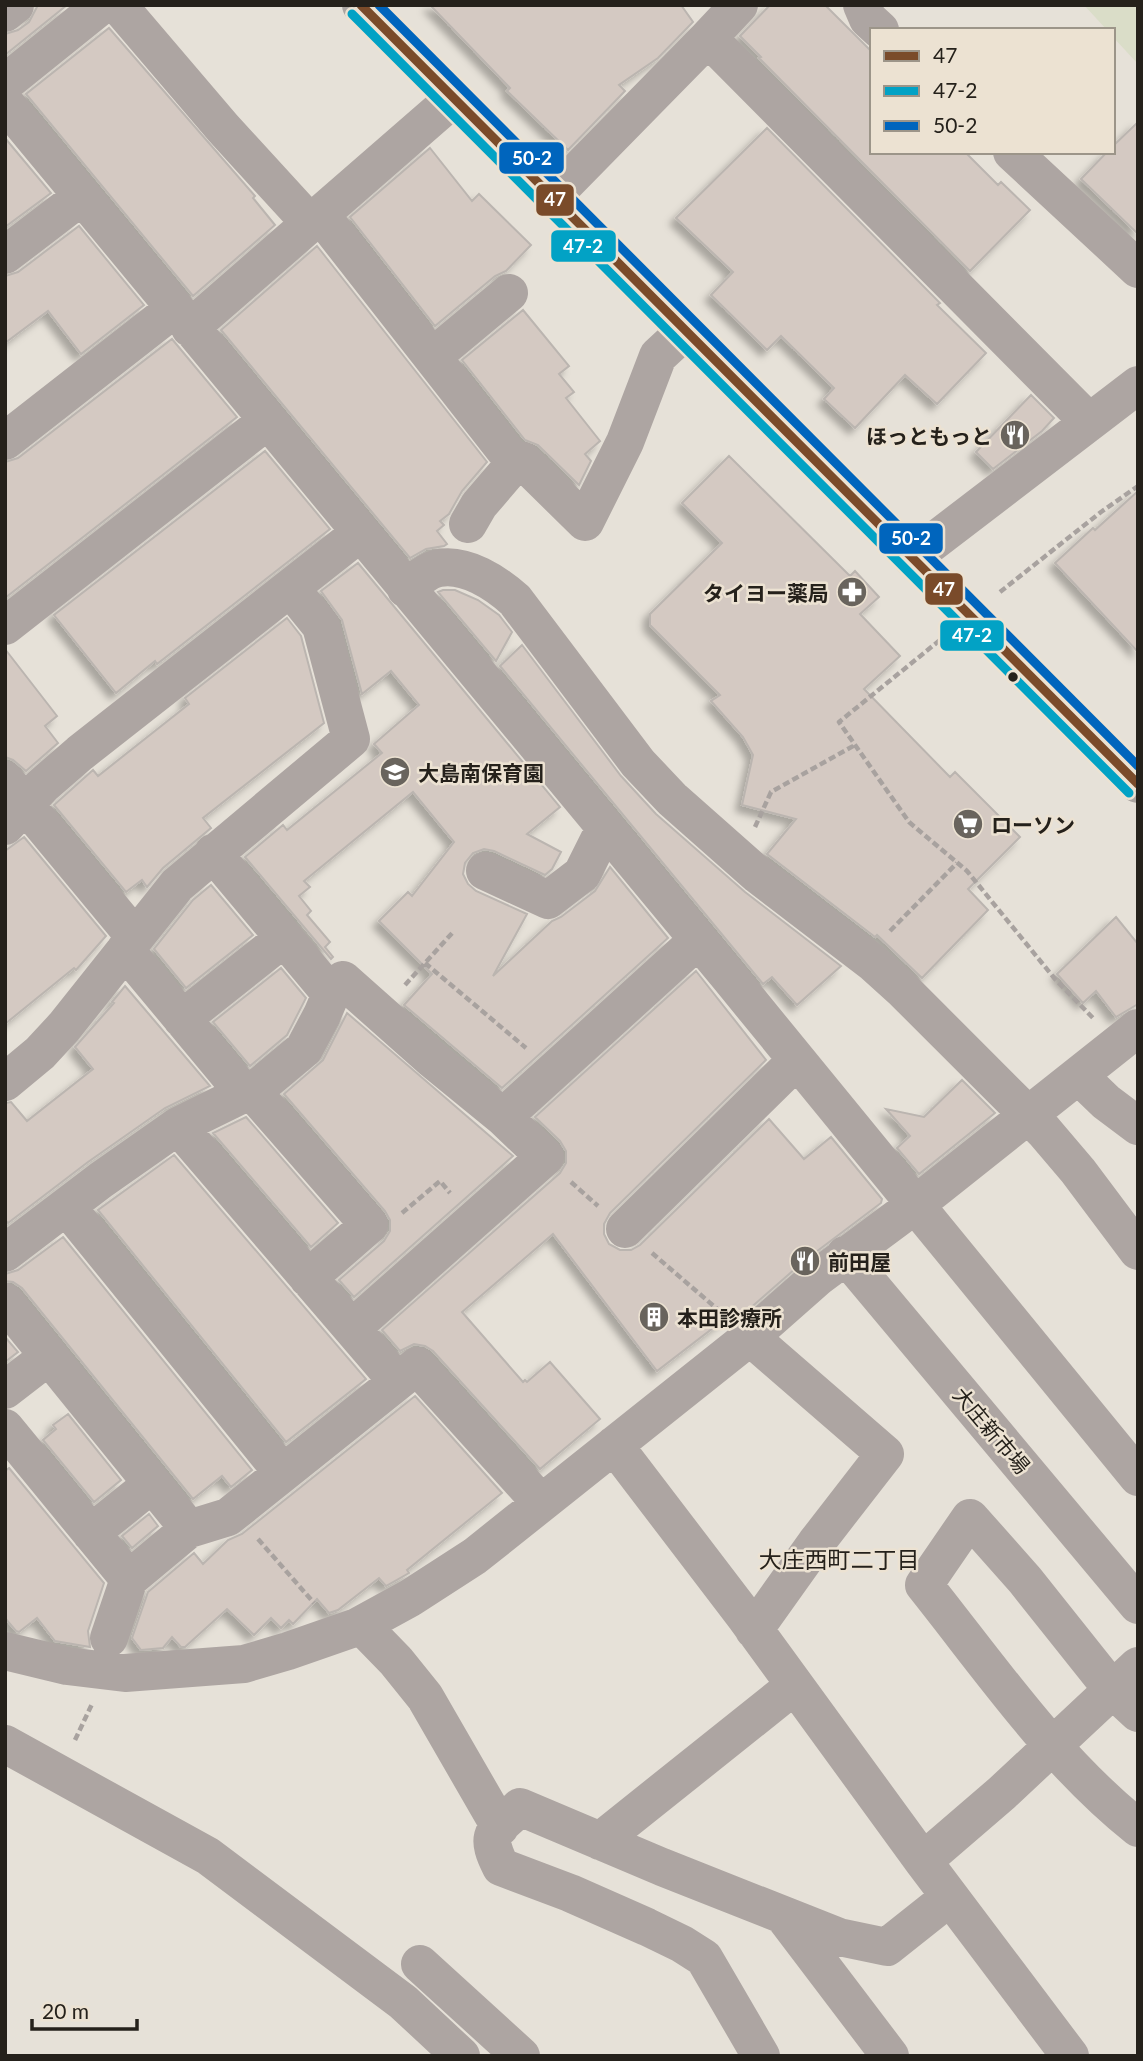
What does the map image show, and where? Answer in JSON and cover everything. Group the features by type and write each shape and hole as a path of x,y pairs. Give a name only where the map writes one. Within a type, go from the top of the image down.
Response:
{"main road":[{"path":"361,5 1138,785"}],"street":[{"path":"5,12 15,5"},
{"path":"5,83 102,5"},
{"path":"118,5 223,128 315,218 432,357 515,463"},
{"path":"552,197 739,5"},
{"path":"862,5 868,19 878,28"},
{"path":"708,38 1090,422"},
{"path":"5,441 182,319 315,218 453,99"},
{"path":"5,103 797,1060 1138,1477"},
{"path":"1014,154 1138,269"},
{"path":"5,256 81,197"},
{"path":"432,357 509,293"},
{"path":"468,524 479,505 515,463 523,461 585,522 625,442 658,356 685,331"},
{"path":"912,558 1138,385"},
{"path":"5,626 267,421"},
{"path":"309,1278 369,1225 182,1019 130,943 12,803 42,786 80,753 360,533"},
{"path":"406,589 437,568 456,568 500,587 515,600 638,763 672,799 740,859 865,956 904,991 1026,1116 1120,1205 1138,1251"},
{"path":"5,1082 40,1053 64,1027 177,885 351,739 321,626 290,589"},
{"path":"485,871 548,900 582,874 605,828"},
{"path":"213,853 331,994"},
{"path":"182,1019 284,938"},
{"path":"503,1117 698,940"},
{"path":"5,1254 178,1126 261,1085 304,1049 331,994 343,980 503,1117 545,1157 352,1328"},
{"path":"5,1651 67,1666 125,1673 244,1664 351,1629 410,1598 475,1556 750,1337 818,1276 915,1205 1128,1036"},
{"path":"625,1229 797,1060"},
{"path":"1079,1076 1106,1102 1138,1126"},
{"path":"178,1126 397,1381"},
{"path":"67,1206 283,1474"},
{"name":"大庄新市場","path":"845,1255 1138,1605"},
{"path":"8,1311 49,1356 189,1530"},
{"path":"750,1337 885,1454 816,1543 754,1630"},
{"path":"5,1390 49,1356"},
{"path":"108,1638 129,1579 189,1530 228,1517 417,1366 541,1503"},
{"path":"5,1428 129,1579"},
{"path":"614,1445 1070,2056"},
{"path":"91,1533 152,1483"},
{"path":"923,1861 1002,1793 1051,1746 1129,1689 970,1518 924,1585 1051,1746 1081,1779 1138,1828"},
{"path":"351,1629 396,1661 425,1698 500,1827"},
{"path":"600,1841 794,1686"},
{"path":"5,1744 208,1856 402,2002 461,2056"},
{"path":"761,2056 705,1958 636,1922 501,1867 491,1848 494,1832 520,1807 839,1937 887,1947 950,1898"},
{"path":"783,1915 890,2056"},
{"path":"421,1964 521,2056"}],"path":[{"path":"1000,592 1138,486"},
{"path":"940,640 839,722 909,822 967,871 1055,979 1128,1036"},
{"path":"740,859 771,792 855,745"},
{"path":"865,956 957,863"},
{"path":"380,1014 454,931"},
{"path":"425,963 554,1072"},
{"path":"369,1225 386,1227 440,1181 474,1219"},
{"path":"234,1512 351,1629"}],"green space":[{"path":"1084,5 1138,5 1138,64 1115,39 1115,28 1105,28"}],"building":[{"path":"38,5 67,5 5,55 5,34 18,30 29,22"},
{"path":"430,5 681,5 693,22 658,58 619,85 625,91 568,150 507,91 510,88"},
{"path":"770,5 825,5 870,50 870,154 967,154 998,185 1001,182 1030,210 970,271 740,36"},
{"path":"109,28 255,196 253,198 275,225 193,296 26,94"},
{"path":"1138,122 1138,234 1081,179 1105,154 1115,154 1115,144"},
{"path":"767,128 986,353 937,404 905,375 855,428 824,399 834,388 781,336 767,350 711,295 733,272 676,218"},
{"path":"5,138 51,193 5,227"},
{"path":"430,148 472,201 479,194 531,245 506,271 495,276 435,326 350,217"},
{"path":"79,226 144,305 81,354 48,311 5,343 5,276 18,272"},
{"path":"317,246 487,462 462,491 449,514 440,521 444,525 437,531 447,544 444,546 426,549 410,558 221,330"},
{"path":"523,310 569,366 559,374 574,392 566,398 600,441 585,454 591,461 579,485 538,445 525,440 462,360"},
{"path":"172,339 237,417 5,598 5,462 18,458"},
{"name":"ほっともっと","path":"1031,395 1054,418 1042,431 993,469 976,452"},
{"path":"265,451 330,529 116,693 54,615"},
{"path":"729,456 850,576 855,571 879,597 860,614 900,656 864,689 950,777 955,772 1020,837 968,889 988,910 922,978 877,935 875,937 767,854 796,819 742,805 753,755 743,737 711,701 720,695 650,625 650,614 722,543 682,503"},
{"path":"1138,491 1138,652 1055,563"},
{"path":"358,563 560,807 527,834 561,852 552,869 545,875 484,849 473,853 465,863 463,874 468,884 476,891 527,914 493,976 552,921 595,891 610,867 668,938 502,1088 404,1005 432,974 379,921 408,892 412,896 454,842 413,792 304,881 310,887 299,896 311,911 307,915 330,942 325,947 333,957 331,959 245,857 283,825 287,830 382,753 374,744 419,705 391,671 362,694 342,620 321,591"},
{"path":"455,590 478,600 499,615 512,632 496,661 438,592"},
{"path":"287,618 301,636 324,723 203,818 211,828 163,868 147,887 142,880 126,892 54,805 93,770 98,776 189,704 185,698"},
{"path":"522,645 621,776 656,814 745,892 841,966 797,1005 772,977 763,984 500,666"},
{"path":"5,649 57,716 45,726 58,743 26,771 5,757"},
{"path":"24,837 106,936 76,970 74,968 5,1024 5,851"},
{"path":"211,885 253,935 186,988 154,949 193,900"},
{"path":"1116,917 1138,944 1138,1004 1116,1017 1096,991 1083,1003 1057,974"},
{"path":"281,968 306,998 287,1035 250,1066 213,1022"},
{"path":"696,971 766,1060 610,1213 604,1224 604,1234 609,1244 620,1250 631,1250 640,1245 769,1119 804,1159 831,1137 882,1199 881,1203 804,1261 739,1318 734,1312 657,1371 553,1234 462,1312 523,1382 527,1382 550,1362 600,1419 540,1469 433,1351 414,1344 400,1351 382,1330 560,1173 566,1163 566,1151 560,1141 535,1117"},
{"path":"125,986 210,1086 165,1108 8,1223 5,1220 5,1103 11,1102 27,1121 93,1069 75,1047 114,1003 112,1002"},
{"path":"347,1013 513,1156 354,1297 339,1280 384,1241 390,1231 390,1220 284,1094 323,1060"},
{"path":"962,1080 995,1113 919,1174 897,1148 910,1136 886,1109 924,1117"},
{"path":"246,1117 338,1223 311,1247 213,1133"},
{"path":"174,1155 366,1379 286,1442 98,1210"},
{"path":"63,1237 252,1470 231,1487 222,1476 193,1499 22,1288 13,1282 5,1281 5,1274 18,1270"},
{"path":"5,1337 18,1352 5,1362"},
{"path":"415,1396 502,1493 407,1570 409,1573 386,1586 379,1578 338,1610 329,1613 317,1599 293,1624 289,1620 281,1628 271,1618 254,1635 227,1609 185,1647 181,1647 172,1637 163,1648 141,1650 132,1638 148,1592 194,1553 203,1564 228,1540 242,1534"},
{"path":"68,1414 121,1480 94,1502 43,1440 56,1429 53,1425"},
{"path":"9,1468 104,1583 88,1631 90,1647 55,1641 37,1618 19,1632 5,1618 5,1471"},
{"path":"149,1514 158,1526 132,1548 122,1536"}],"transit line":[{"name":"47","path":"361,5 1138,784"},
{"name":"50-2","path":"379,5 1138,766"},
{"name":"47-2","path":"352,14 1129,793"}],"place":[{"name":"ほっともっと","path":"1015,435"},
{"name":"タイヨー薬局","path":"852,592"},
{"name":"大島南保育園","path":"395,772"},
{"name":"ローソン","path":"968,824"},
{"name":"前田屋","path":"805,1261"},
{"name":"本田診療所","path":"654,1317"}],"district":[{"name":"大庄西町二丁目","path":"839,1559"}]}
